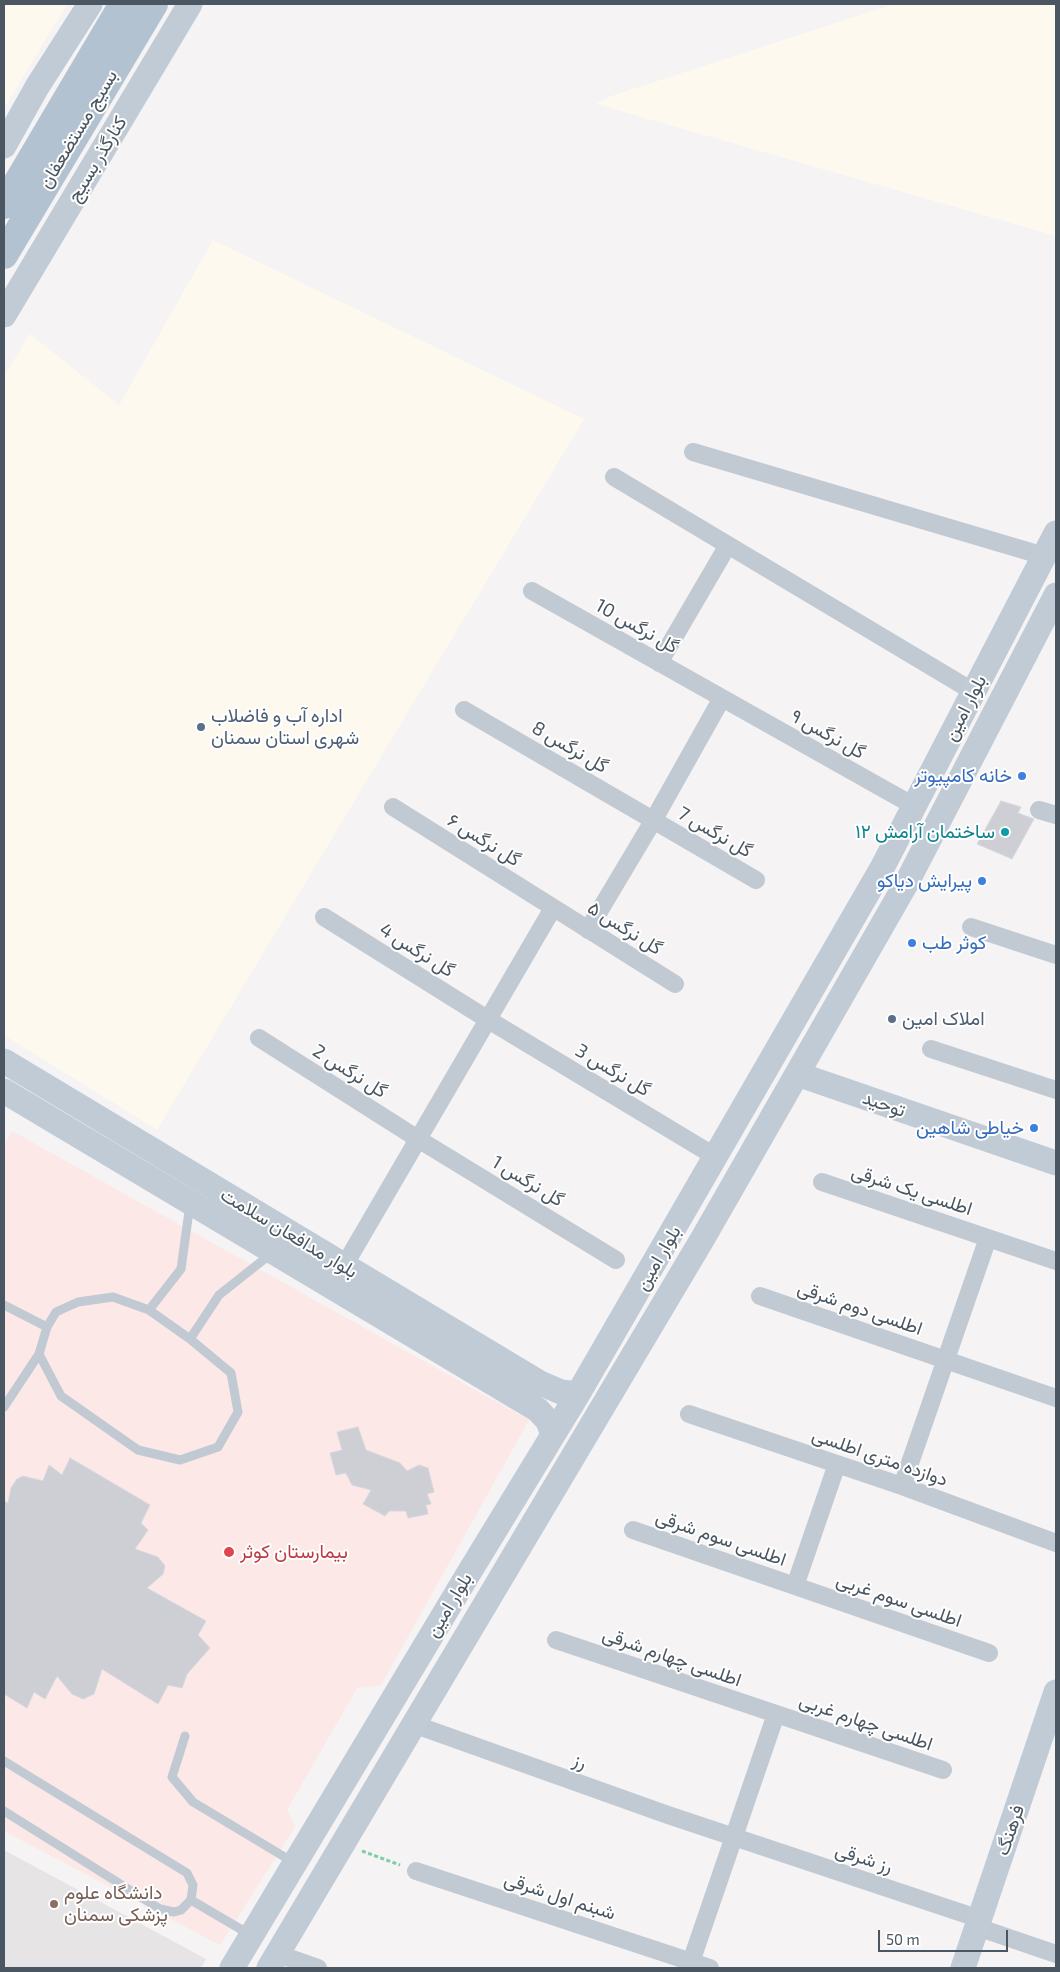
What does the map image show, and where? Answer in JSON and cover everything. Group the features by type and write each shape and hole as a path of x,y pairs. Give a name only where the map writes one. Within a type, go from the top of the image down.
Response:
{"main road":[{"path":"4,146 37,87 90,4"},
{"name":"بسیج مستضعفان","path":"4,255 79,103 123,4"},
{"name":"بسیج مستضعفان","path":"4,205 154,4"},
{"name":"کنارگذر بسیج","path":"4,315 190,4"},
{"name":"بلوار امین","path":"232,1968 578,1394 677,1226 882,868 1056,533"},
{"name":"بلوار امین","path":"273,1961 703,1238 907,882 1056,595"},
{"path":"882,868 907,882"},
{"name":"بلوار مدافعان سلامت","path":"4,1061 75,1119 120,1146 344,1266 540,1383 561,1392 578,1394"},
{"name":"توحید","path":"797,1074 1056,1163"},
{"name":"بلوار مدافعان سلامت","path":"4,1090 75,1119"},
{"name":"بلوار مدافعان سلامت","path":"120,1146 190,1202 538,1410 548,1421 553,1435"},
{"path":"677,1226 703,1238"},
{"path":"528,1404 538,1401 541,1395 540,1383"},
{"path":"467,1576 492,1591"},
{"name":"فرهنگ","path":"963,1968 1056,1692"}],"street":[{"path":"693,452 1044,556"},
{"path":"614,477 974,692"},
{"path":"659,663 728,545"},
{"name":"گل نرگس 10","path":"532,591 722,698"},
{"path":"588,930 654,821 722,698"},
{"name":"گل نرگس ۹","path":"722,698 914,806"},
{"name":"گل نرگس 8","path":"464,710 654,821"},
{"name":"گل نرگس ۶","path":"393,807 553,908"},
{"path":"1039,810 1056,815"},
{"name":"گل نرگس 7","path":"654,821 756,880"},
{"path":"344,1266 553,908"},
{"name":"گل نرگس ۵","path":"553,908 675,984"},
{"name":"گل نرگس 4","path":"324,918 488,1019"},
{"path":"971,926 1056,955"},
{"name":"گل نرگس 3","path":"488,1019 716,1157"},
{"name":"گل نرگس 2","path":"259,1038 418,1139"},
{"path":"931,1049 1056,1090"},
{"name":"گل نرگس 1","path":"418,1139 616,1260"},
{"name":"اطلسی یک شرقی","path":"822,1182 1056,1261"},
{"path":"902,1486 988,1238"},
{"name":"اطلسی دوم شرقی","path":"760,1296 1056,1398"},
{"name":"دوازده متری اطلسی","path":"689,1414 902,1486 1056,1543"},
{"path":"795,1586 837,1464"},
{"name":"اطلسی سوم شرقی","path":"633,1530 795,1586"},
{"name":"اطلسی سوم غربی","path":"795,1586 989,1653"},
{"name":"اطلسی چهارم شرقی","path":"556,1640 776,1714"},
{"path":"691,1962 776,1714"},
{"name":"اطلسی چهارم غربی","path":"776,1714 943,1770"},
{"name":"رز","path":"413,1724 734,1837"},
{"name":"رز شرقی","path":"734,1837 979,1923 1056,1954"},
{"name":"شبنم اول شرقی","path":"416,1870 710,1968"},
{"path":"273,1961 318,1968"}],"lane":[{"path":"149,1310 181,1269 190,1202"},
{"path":"190,1339 219,1294 274,1252"},
{"path":"4,1407 39,1354 47,1327 56,1312 78,1302 113,1297 149,1310 190,1339 231,1372 238,1412 218,1447 180,1460 138,1450 61,1396 39,1354"},
{"path":"4,1305 47,1327"},
{"path":"184,1736 172,1777 192,1802 295,1863"},
{"path":"4,1761 187,1872 193,1885 191,1900 181,1910 174,1912 160,1909 4,1811"},
{"path":"191,1900 252,1936"}],"path":[{"path":"342,1844 416,1870"}],"shaded area":[{"path":"4,4 67,4 4,108"},
{"path":"894,4 1056,4 1056,236 596,104 608,97"},
{"name":"اداره آب و فاضلاب شهری استان سمنان","path":"213,240 584,419 157,1130 4,1035 4,376 30,334 119,405"},
{"name":"بیمارستان کوثر","path":"12,1131 529,1420 381,1685 357,1688 287,1810 295,1827 220,1945 4,1831 4,1145"},
{"name":"دانشگاه علوم پزشکی سمنان","path":"4,1850 206,1959 201,1968 4,1968"}],"building":[{"name":"ساختمان آرامش ۱۲","path":"1001,801 1021,807 1018,813 1034,819 1012,859 977,844"},
{"path":"358,1427 366,1450 400,1463 407,1471 419,1465 428,1468 434,1492 427,1494 431,1504 426,1505 428,1514 408,1518 406,1511 389,1511 385,1516 363,1504 371,1490 352,1485 346,1473 336,1475 330,1453 342,1450 337,1432"},
{"path":"70,1458 150,1505 141,1523 148,1530 135,1549 158,1557 165,1566 163,1574 147,1588 206,1621 198,1635 210,1648 187,1674 182,1688 168,1685 158,1704 102,1669 94,1694 83,1699 72,1694 57,1676 45,1699 34,1692 27,1708 4,1694 4,1501 8,1503 11,1488 17,1479 23,1476 43,1481 49,1465 62,1475"}],"place":[{"name":"اداره آب و فاضلاب شهری استان سمنان","path":"201,727"},
{"name":"خانه کامپیوتر","path":"1022,776"},
{"name":"ساختمان آرامش ۱۲","path":"1005,832"},
{"name":"پیرایش دیاکو","path":"982,881"},
{"name":"کوثر طب","path":"912,943"},
{"name":"املاک امین","path":"892,1019"},
{"name":"خیاطی شاهین","path":"1034,1128"},
{"name":"بیمارستان کوثر","path":"229,1552"},
{"name":"دانشگاه علوم پزشکی سمنان","path":"54,1904"}]}
